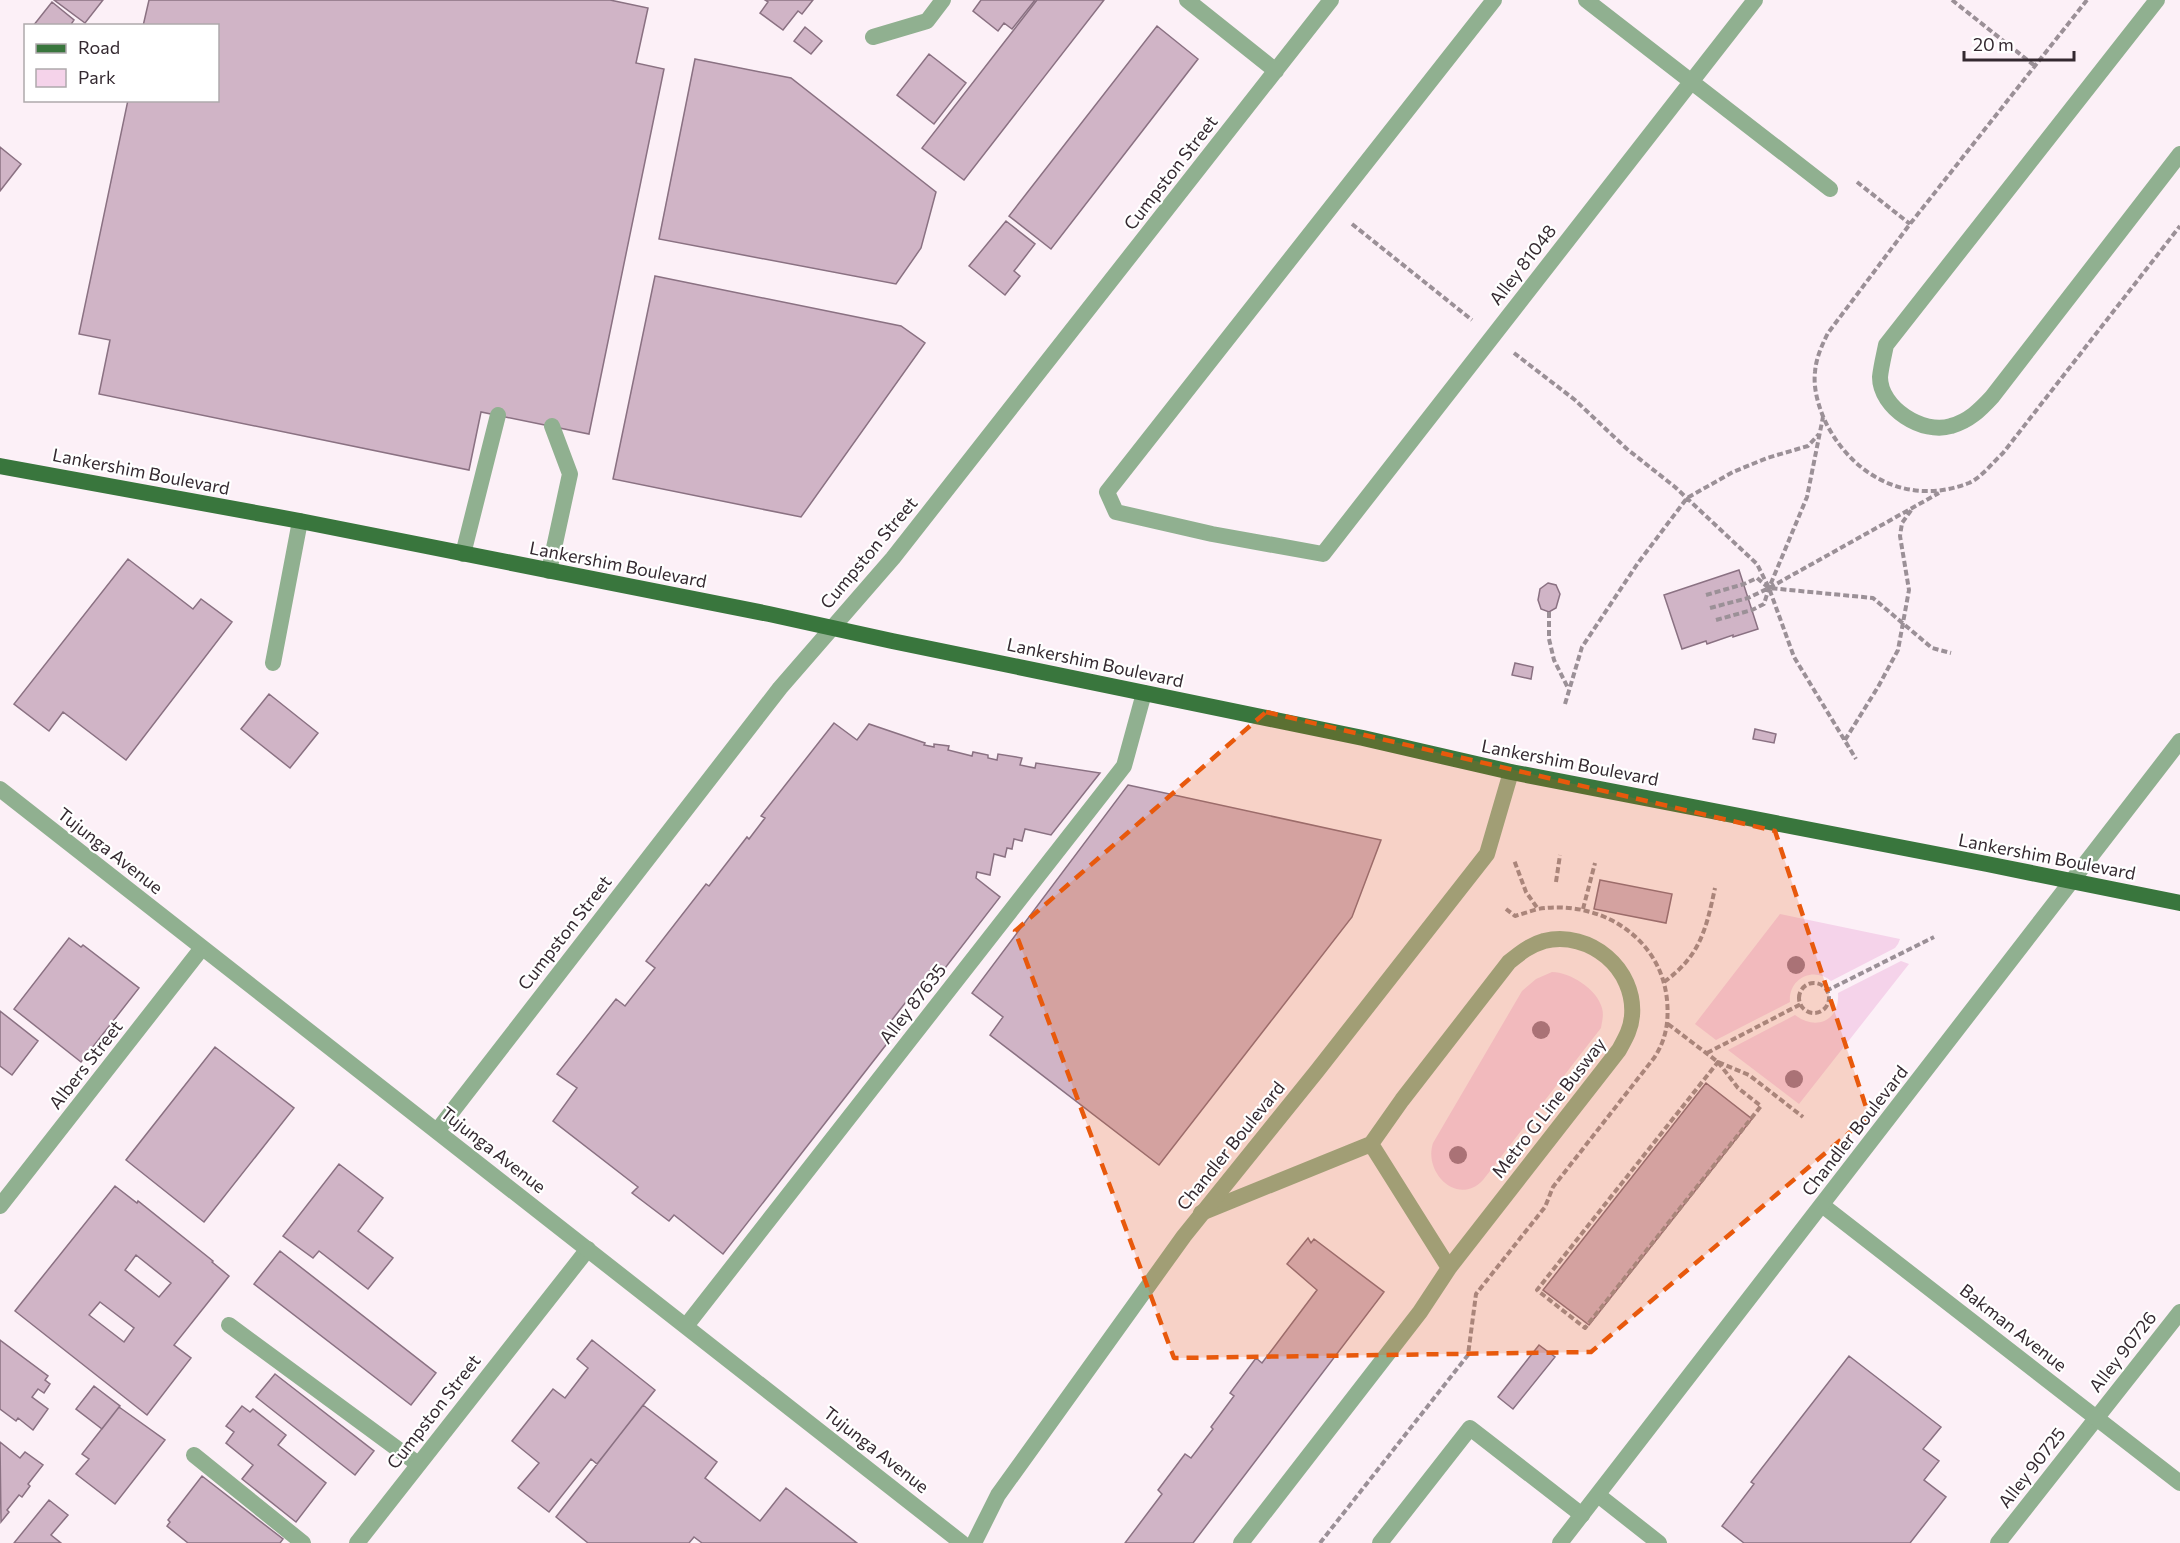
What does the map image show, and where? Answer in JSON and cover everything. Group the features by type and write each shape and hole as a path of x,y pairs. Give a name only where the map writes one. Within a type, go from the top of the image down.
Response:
{"main road":[{"name":"Lankershim Boulevard","path":"0,466 300,521 769,614 1363,738 1511,772 2180,903"}],"street":[{"path":"873,37 927,21 943,0"},
{"name":"Cumpston Street","path":"437,1131 773,697 830,628 893,558 1331,0"},
{"name":"Alley 81048","path":"1494,0 1107,492 1116,512 1212,534 1323,554 1755,0"},
{"path":"1586,0 1830,189"},
{"path":"2157,0 1886,345 1880,378 1885,398 1904,415 1925,427 1949,427 1974,417 2180,154"},
{"path":"1193,2 1275,71"},
{"path":"463,554 498,415"},
{"path":"549,571 570,474 552,426"},
{"path":"273,663 300,521"},
{"name":"Alley 87635","path":"686,1326 1124,766 1144,693"},
{"name":"Chandler Boulevard","path":"1560,1543 2180,741"},
{"name":"Chandler Boulevard","path":"974,1543 998,1495 1201,1213 1317,1071 1487,854 1511,772"},
{"name":"Tujunga Avenue","path":"0,789 962,1543"},
{"name":"Metro G Line Busway","path":"1240,1543 1420,1312 1449,1268 1619,1050 1628,1034 1632,1016 1631,997 1625,979 1615,963 1600,951 1583,942 1564,939 1544,941 1524,950 1509,962 1402,1100 1371,1144"},
{"name":"Albers Street","path":"0,1206 202,948"},
{"path":"1201,1213 1371,1144 1449,1268"},
{"name":"Bakman Avenue","path":"1822,1205 2180,1483"},
{"name":"Cumpston Street","path":"357,1543 588,1249"},
{"name":"Alley 90726","path":"2096,1418 2180,1312"},
{"path":"229,1325 417,1464"},
{"name":"Alley 90725","path":"1998,1543 2096,1418"},
{"path":"1380,1543 1470,1428 1581,1515"},
{"path":"194,1455 303,1543"},
{"path":"1598,1495 1659,1543"}],"path":[{"path":"1952,0 2035,66"},
{"path":"1940,492 1908,489 1876,479 1856,465 1839,446 1823,416 1815,389 1815,372 1821,347 1828,333 1910,224 2087,0"},
{"path":"1710,608 1748,598 1769,588 1940,492 1972,482 2003,453 2180,226"},
{"path":"1716,620 1752,610 1764,604 1807,497 1823,416"},
{"path":"1565,704 1582,647 1638,562 1687,498 1733,472 1767,458 1808,446 1819,435"},
{"path":"1627,449 1687,498 1757,564 1769,588 1794,657 1856,759"},
{"path":"1844,740 1878,687 1898,650 1909,590 1900,536 1902,523 1912,508"},
{"path":"1706,595 1757,578 1769,588 1873,598 1932,648 1952,653"},
{"path":"1549,612 1549,639 1554,660 1568,689"},
{"path":"1556,882 1560,855"},
{"path":"1583,909 1595,863"},
{"path":"1664,982 1688,962 1703,936 1715,888"},
{"path":"1506,909 1515,916 1538,909"},
{"path":"1826,991 1934,937"},
{"path":"1816,984 1826,991 1827,1005 1821,1011 1816,1013 1807,1011 1801,1004 1801,992 1807,985 1816,984"},
{"path":"1707,1053 1801,1004"},
{"path":"1668,1024 1718,1062 1738,1088 1761,1106 1585,1328 1538,1290 1718,1062"},
{"path":"1718,1062 1749,1075 1803,1117"}],"highlighted area":[{"path":"1266,712 1775,831 1869,1116 1591,1352 1174,1358 1015,931"}],"green space":[{"path":"1780,914 1900,939 1895,948 1831,981 1817,975 1803,977 1793,987 1790,1002 1716,1040 1695,1024"},
{"path":"1901,961 1909,964 1799,1104 1728,1050 1795,1015 1811,1022 1825,1020 1835,1011 1838,993"},
{"path":"1552,972 1574,978 1595,994 1603,1011 1601,1028 1483,1180 1463,1190 1454,1188 1445,1183 1433,1165 1431,1154 1433,1143 1522,991 1536,979"}],"building":[{"path":"54,0 103,0 85,23"},
{"path":"149,0 610,0 648,8 636,63 664,69 589,434 481,412 469,470 99,394 110,340 79,334 128,102 219,102 219,24 143,24"},
{"path":"765,0 813,0 802,14 798,11 783,30 760,13 768,2"},
{"path":"981,0 1035,0 1012,29 1004,23 998,31 973,11"},
{"path":"1037,0 1104,0 964,180 922,148"},
{"path":"52,2 74,20 71,24 35,24"},
{"path":"1157,26 1198,59 1051,249 1009,216"},
{"path":"805,27 822,41 811,54 794,41"},
{"path":"929,54 966,83 934,124 897,95"},
{"path":"695,59 791,78 936,192 921,248 896,284 659,239"},
{"path":"0,147 21,164 0,191"},
{"path":"1006,221 1035,244 1014,271 1020,276 1005,295 969,266"},
{"path":"655,276 901,326 925,343 801,517 613,479"},
{"path":"128,559 193,609 201,599 232,622 126,760 63,712 49,731 14,704"},
{"path":"1739,570 1758,629 1682,649 1664,595"},
{"path":"1548,583 1556,585 1560,594 1556,608 1549,612 1541,609 1538,600 1540,589"},
{"path":"1515,663 1533,667 1531,679 1512,675"},
{"path":"269,694 318,733 290,768 241,729"},
{"path":"834,723 857,740 869,724 925,743 924,745 949,746 948,750 972,756 973,752 988,755 988,758 997,760 998,754 1022,758 1020,765 1035,768 1036,763 1100,773 1051,835 1025,829 1022,841 1014,839 1012,849 1007,848 1005,857 994,854 990,875 977,872 976,878 1000,897 942,972 934,966 888,1025 896,1032 723,1254 674,1215 669,1221 632,1193 638,1187 553,1121 577,1088 557,1074 616,999 625,1006 655,968 646,961 706,884 709,886 747,837 749,839 765,818 761,816"},
{"path":"1755,729 1776,734 1774,743 1753,739"},
{"path":"1128,785 1381,840 1352,917 1159,1165 990,1035 1003,1017 972,993"},
{"path":"1600,880 1672,894 1666,923 1594,909"},
{"path":"69,938 81,947 83,945 139,988 81,1062 14,1009"},
{"path":"0,1011 38,1041 12,1075 0,1066"},
{"path":"215,1047 294,1108 204,1222 126,1160"},
{"path":"1706,1083 1752,1119 1589,1325 1543,1290"},
{"path":"339,1164 383,1198 358,1231 393,1258 368,1289 319,1251 313,1258 283,1236"},
{"path":"115,1186 137,1203 138,1201 229,1276 174,1345 191,1358 147,1415 15,1311","holes":["136,1255 171,1283 159,1297 125,1270","100,1302 134,1328 124,1342 89,1315"]},
{"path":"1308,1238 1311,1243 1314,1239 1384,1292 1193,1543 1125,1543 1162,1494 1158,1490 1185,1454 1191,1458 1213,1429 1211,1427 1234,1396 1230,1393 1256,1358 1262,1363 1317,1290 1287,1264"},
{"path":"280,1251 436,1373 411,1405 254,1284"},
{"path":"0,1340 48,1376 45,1380 50,1384 44,1393 38,1389 32,1397 48,1409 33,1430 18,1418 16,1421 0,1409"},
{"path":"592,1340 655,1390 597,1464 591,1459 549,1512 518,1488 539,1463 512,1441 553,1389 565,1398 588,1368 577,1359"},
{"path":"1539,1345 1555,1357 1513,1409 1498,1397"},
{"path":"1849,1356 1941,1427 1923,1449 1939,1461 1924,1480 1946,1497 1910,1543 1744,1543 1722,1526 1754,1484 1751,1482"},
{"path":"275,1374 374,1451 355,1475 256,1397"},
{"path":"94,1386 120,1406 102,1429 76,1409"},
{"path":"643,1405 717,1462 705,1478 760,1521 786,1488 857,1543 702,1543 694,1537 689,1543 588,1543 556,1517"},
{"path":"242,1406 250,1412 253,1409 286,1435 278,1445 326,1483 296,1522 242,1479 253,1465 226,1443 234,1432 226,1426"},
{"path":"119,1407 165,1440 115,1504 76,1474 89,1459 82,1454"},
{"path":"0,1442 20,1458 25,1452 43,1465 28,1484 30,1486 22,1497 19,1495 7,1510 9,1512 1,1522"},
{"path":"202,1476 283,1539 280,1543 188,1543 167,1526 170,1522 168,1520"},
{"path":"49,1500 68,1515 51,1535 61,1543 14,1543"}]}
